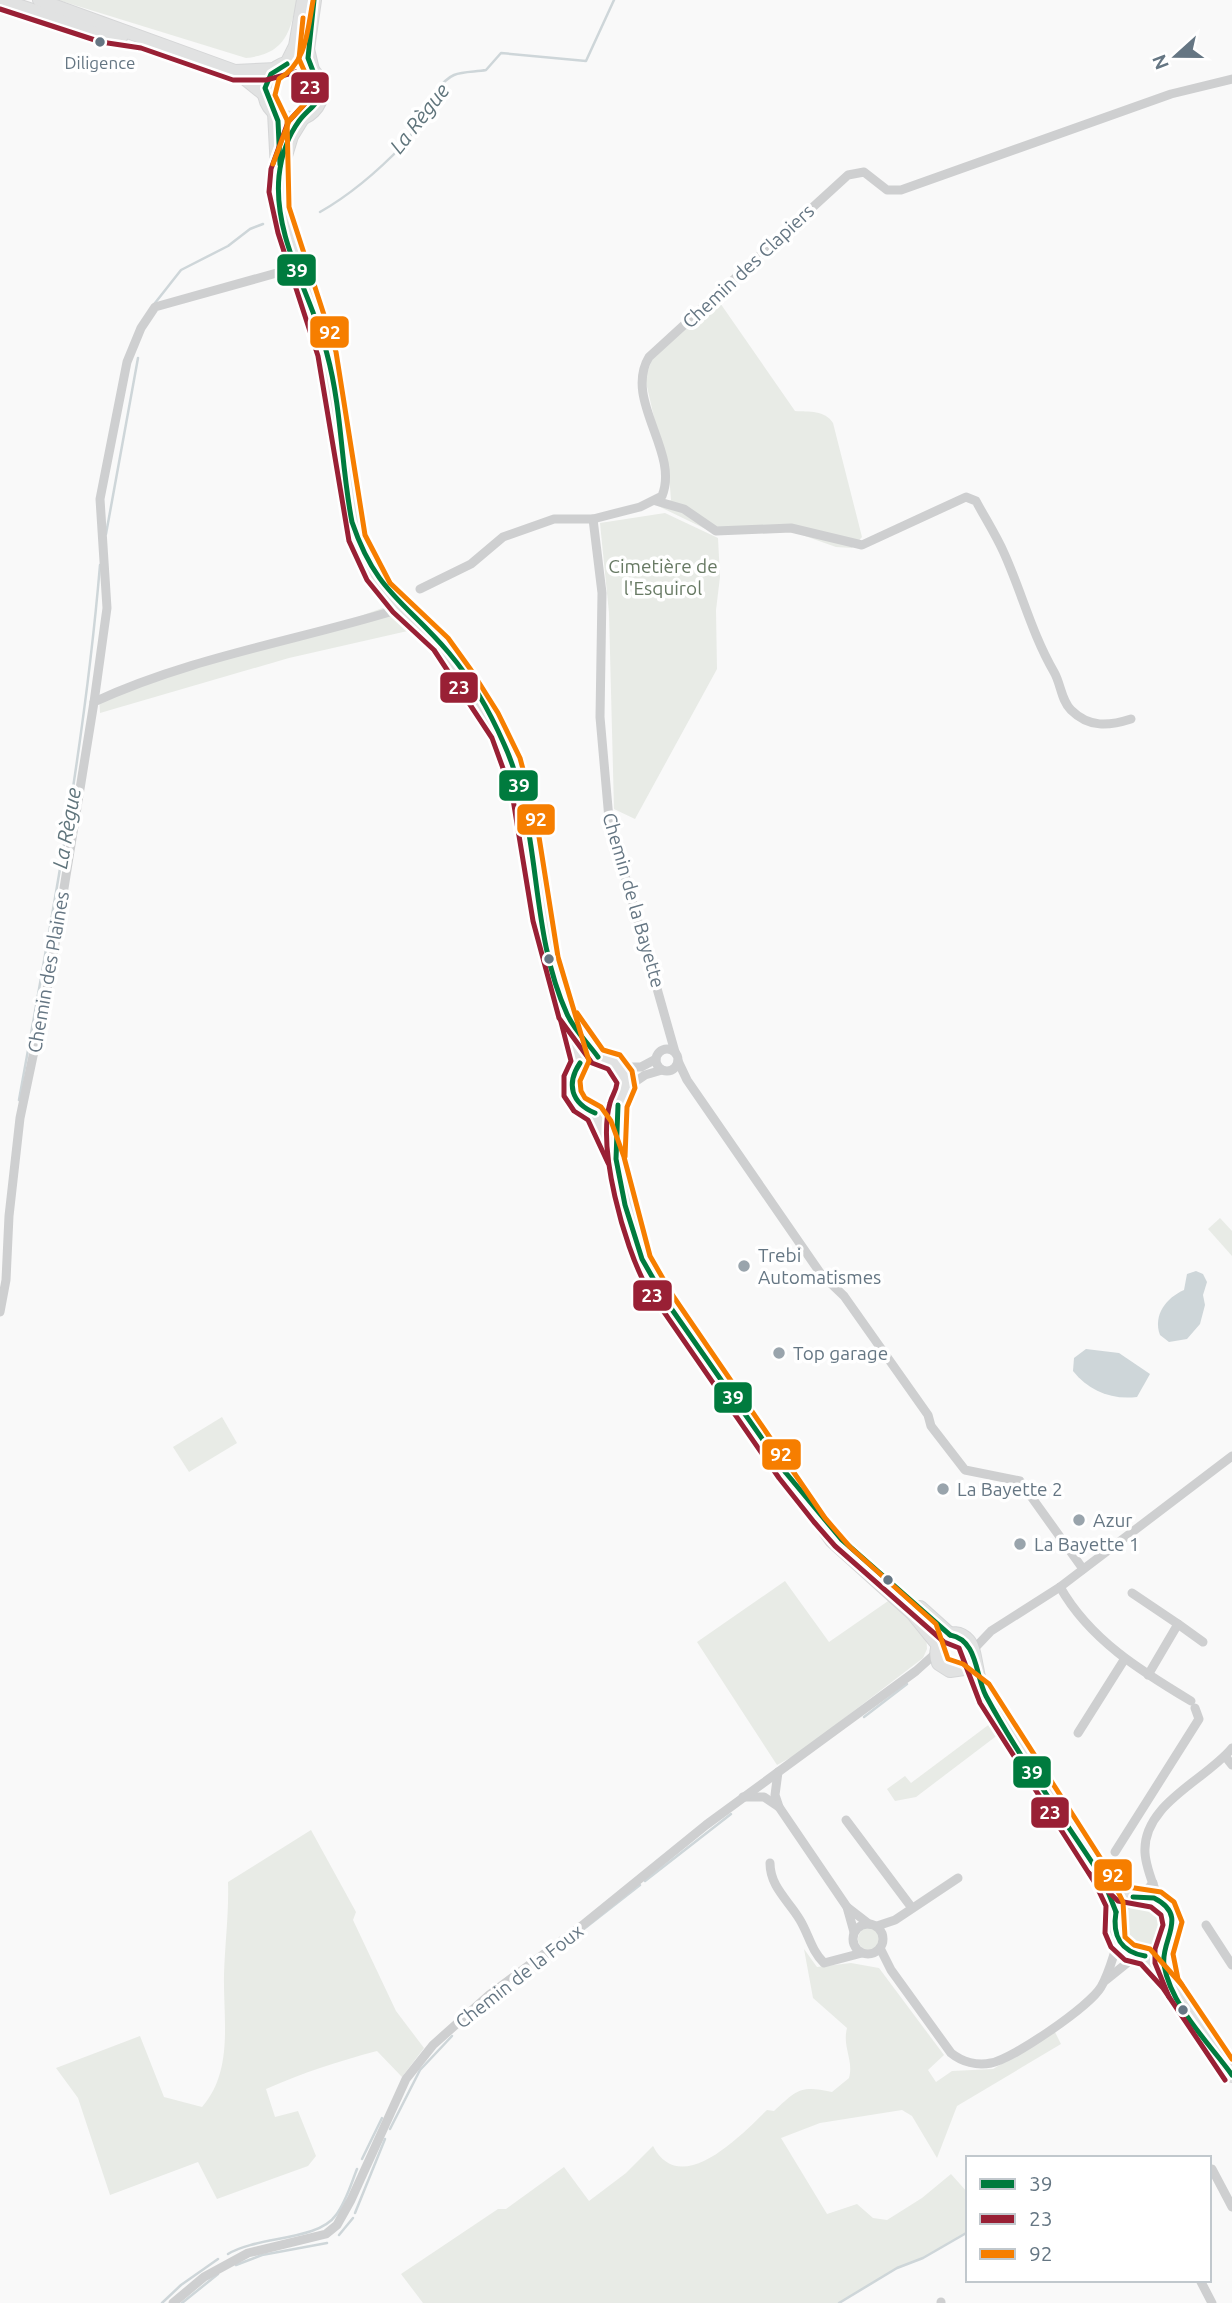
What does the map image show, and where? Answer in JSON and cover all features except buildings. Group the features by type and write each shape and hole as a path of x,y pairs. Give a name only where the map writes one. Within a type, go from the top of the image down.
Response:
{"main road":[{"path":"2,0 103,33 144,39"},
{"path":"39,0 235,71 266,96 275,112 280,208 327,354 336,391 351,519 357,538 374,575 399,606 441,644 464,675 491,718 512,761 527,819 549,959 580,1063"},
{"path":"266,96 267,81 296,46 303,0"},
{"path":"275,112 292,119 302,118 310,114 320,100 320,84 312,70 307,49 314,0"},
{"path":"235,71 305,65 312,70"},
{"path":"280,171 291,136 302,118"},
{"path":"567,1015 598,1057"},
{"path":"616,1159 618,1105 626,1088 621,1068 614,1062 598,1057 580,1063 571,1079 572,1094 579,1105 595,1113 603,1124 616,1159 634,1235 653,1281 832,1541 914,1613 937,1648 942,1667 958,1671 982,1690"},
{"path":"595,1113 618,1105"},
{"path":"786,1473 841,1539 970,1650 982,1690 1103,1878 1116,1912 1114,1932 1118,1942 1141,1955 1170,1982 1232,2075"},
{"path":"937,1648 950,1635"},
{"path":"958,1671 970,1650"},
{"path":"1103,1878 1138,1897 1159,1900 1170,1913 1173,1931 1165,1947 1164,1961 1170,1982"},
{"path":"1116,1912 1138,1897"},
{"path":"1141,1955 1165,1947"}],"street":[{"name":"Chemin des Clapiers","path":"656,501 666,486 642,389 642,369 649,357 848,175 864,172 887,190 901,190 1171,94 1232,79"},
{"name":"Chemin des Plaines","path":"0,1312 6,1280 9,1216 20,1118 50,975 107,608 100,499 127,362 141,328 155,307 298,267"},
{"path":"421,589 471,564 503,537 554,519 593,519 656,501 684,509 716,531 791,528 862,545 966,497 976,501 1004,553 1041,652 1053,670 1064,701 1079,717 1095,725 1112,725 1130,719"},
{"name":"Chemin de la Bayette","path":"593,519 602,593 600,717 608,820 671,1029 673,1054"},
{"path":"94,702 195,665 256,646 309,636 393,611 399,606"},
{"path":"621,1068 641,1067 673,1054"},
{"path":"667,1070 673,1054"},
{"path":"673,1054 687,1080 821,1274 844,1296 920,1404 931,1426 965,1470 1020,1481 1083,1569"},
{"path":"656,1059 667,1070 687,1080"},
{"path":"626,1088 645,1075 667,1070"},
{"path":"970,1650 991,1631 1060,1587 1232,1456"},
{"path":"1060,1587 1071,1606 1124,1660 1193,1705 1199,1719 1115,1852"},
{"path":"1132,1593 1203,1642"},
{"path":"1147,1675 1178,1624"},
{"name":"Chemin de la Foux","path":"173,2303 222,2266 248,2253 317,2239 337,2225 406,2079 433,2045 489,1995 584,1924 743,1797 916,1671 937,1648"},
{"path":"1078,1733 1124,1660"},
{"name":"Chemin de la Foux","path":"916,1671 942,1667"},
{"path":"1159,1900 1145,1856 1153,1823 1164,1806 1214,1769 1232,1748"},
{"path":"1225,1756 1232,1765"},
{"path":"778,1772 775,1795 779,1807 847,1907 854,1932 853,1942 844,1956"},
{"path":"766,1799 768,1780"},
{"path":"743,1797 766,1799 779,1807"},
{"path":"1139,1814 1153,1823"},
{"path":"846,1820 912,1908"},
{"path":"770,1863 773,1880 802,1922 814,1953 824,1963 834,1962 844,1956 876,1951"},
{"path":"876,1951 895,1920 958,1878"},
{"path":"1138,1897 1153,1883"},
{"path":"847,1907 873,1925 883,1937"},
{"path":"854,1932 860,1926 895,1920"},
{"path":"1206,1926 1232,1965"},
{"path":"853,1942 862,1953"},
{"path":"1104,1981 1118,1942"},
{"path":"876,1951 951,2053 964,2061 981,2064 994,2063 1008,2056 1081,2010 1104,1981 1141,1955"},
{"path":"1212,2169 1232,2207"},
{"path":"1201,2282 1212,2303"}],"green space":[{"path":"58,0 297,0 288,32 277,47 259,56 246,58"},
{"path":"718,300 795,411 821,414 833,423 862,537 852,548 836,547 788,530 718,535 658,506 671,500 670,487 645,378 654,355"},
{"name":"Cimetière de l'Esquirol","path":"665,513 718,538 720,577 716,610 717,669 635,819 614,809 609,613 600,523"},
{"path":"391,605 412,630 289,658 100,713 99,696 324,629"},
{"path":"1220,1218 1232,1231 1232,1256 1208,1229"},
{"path":"222,1417 237,1443 189,1472 173,1447"},
{"path":"785,1581 829,1642 891,1599 926,1633 927,1649 923,1658 799,1753 777,1765 697,1642"},
{"path":"991,1723 999,1734 916,1797 895,1801 887,1789 905,1776 911,1783"},
{"path":"311,1830 356,1912 353,1920 396,2011 424,2048 402,2077 377,2051 266,2089 275,2117 298,2111 316,2156 308,2166 217,2199 198,2162 110,2195 78,2098 56,2068 140,2036 164,2097 202,2107 219,2077 225,2044 224,1975 228,1882"},
{"path":"1143,1904 1159,1910 1165,1926 1159,1942 1143,1948 1127,1942 1121,1926 1127,1910"},
{"path":"869,1928 877,1931 880,1939 877,1947 869,1950 861,1947 858,1939 861,1931"},
{"path":"804,1949 817,1967 851,1963 879,1968 944,2055 928,2070 936,2082 952,2071 993,2069 1055,2032 1061,2044 957,2106 937,2158 912,2116 902,2110 820,2123 781,2138 827,2214 857,2204 873,2218 887,2220 922,2198 951,2174 966,2191 966,2233 923,2258 897,2268 839,2303 423,2303 401,2274 498,2209 506,2209 564,2167 589,2201 626,2173 653,2146 665,2161 679,2166 695,2164 728,2146 767,2110 774,2111 794,2094 806,2089 832,2092 849,2078 847,2028 813,1998"}],"shaded area":[{"path":"1196,1271 1203,1274 1207,1282 1200,1324 1187,1339 1169,1342 1160,1335 1160,1314 1167,1302 1184,1290 1187,1274"},
{"path":"1086,1349 1119,1353 1150,1374 1137,1397 1101,1393 1079,1378 1073,1371 1074,1358"}],"waterway":[{"name":"La Règue","path":"320,212 364,181 404,144 433,96 454,75 486,70 501,53 586,61 614,0"},
{"name":"La Règue","path":"155,303 181,270 263,224"},
{"name":"La Règue","path":"106,534 138,358"},
{"name":"La Règue","path":"19,1100 76,766 100,565"},
{"path":"864,1717 907,1684"},
{"path":"645,1881 731,1814"},
{"path":"534,1968 640,1885"},
{"path":"487,2006 528,1973"},
{"path":"390,2129 420,2070 452,2036"},
{"path":"362,2159 382,2118"},
{"path":"355,2213 385,2139"},
{"path":"228,2254 240,2248 316,2230 327,2223 343,2204 357,2169"},
{"path":"339,2235 353,2218"},
{"path":"839,2303 897,2268 923,2258 966,2233"},
{"path":"236,2265 262,2255 327,2243"},
{"path":"162,2303 181,2285 218,2259"},
{"path":"182,2303 218,2274"}],"transit line":[{"name":"39","path":"314,0 308,58 321,92 288,140 280,169 279,199 288,244 320,332 332,375 352,522 361,546 382,581 457,663 499,732 525,810 546,948 555,981 570,1020 598,1057"},
{"name":"92","path":"313,1 307,35 300,55 295,64 279,79 275,95 287,120 289,207 336,352 365,535 390,583 448,638 471,670 498,713 520,758 536,818 558,957 589,1061 580,1081 581,1091 585,1098 601,1107 611,1121 624,1157 650,1256 673,1296 825,1518 850,1547 936,1624 948,1659 963,1664 989,1684 1110,1873 1128,1887 1161,1892 1174,1902 1182,1922 1173,1954 1178,1979 1232,2059"},
{"name":"23","path":"0,9 101,42 141,48 233,80 266,80 296,72 309,81 311,97 288,122 271,169 269,192 278,233 318,356 349,541 367,580 393,612 434,650 492,738 512,793 533,921 559,1018 592,1063 608,1069 617,1083 607,1122 610,1170 629,1247 646,1286 779,1478 814,1522 835,1546 944,1642 959,1648 980,1703 1095,1883 1106,1906 1105,1933 1111,1947 1125,1960 1141,1964 1163,1988 1225,2080"},
{"name":"92","path":"273,164 289,121 311,97 311,86 299,59 303,18"},
{"name":"39","path":"280,165 278,121 265,88 271,74 287,64"},
{"name":"92","path":"577,1013 603,1050 620,1055 632,1071 635,1088 627,1107 625,1157"},
{"name":"23","path":"561,1022 571,1061 564,1076 564,1096 574,1111 588,1120 608,1163"},
{"name":"39","path":"580,1063 573,1078 573,1092 581,1104 595,1113"},
{"name":"39","path":"618,1105 616,1159 625,1205 642,1259 666,1301 786,1473 841,1539 950,1635"},
{"name":"39","path":"950,1635 959,1638 971,1651 986,1696 1028,1766 1103,1879 1116,1912"},
{"name":"92","path":"1105,1865 1123,1902 1125,1937 1134,1945 1150,1949 1182,1985"},
{"name":"23","path":"1089,1873 1118,1901 1151,1907 1161,1915 1163,1925 1155,1949 1155,1963 1169,1997"},
{"name":"39","path":"1133,1897 1154,1898 1165,1905 1170,1913 1171,1929 1164,1956 1168,1980 1183,2009 1232,2075"},
{"name":"39","path":"1116,1912 1115,1928 1120,1941 1130,1951 1145,1956"}],"place":[{"name":"Diligence","path":"100,42"},
{"name":"Trebi Automatismes","path":"744,1266"},
{"name":"Top garage","path":"779,1353"},
{"name":"La Bayette 2","path":"943,1489"},
{"name":"Azur","path":"1079,1520"},
{"name":"La Bayette 1","path":"1020,1544"}]}
